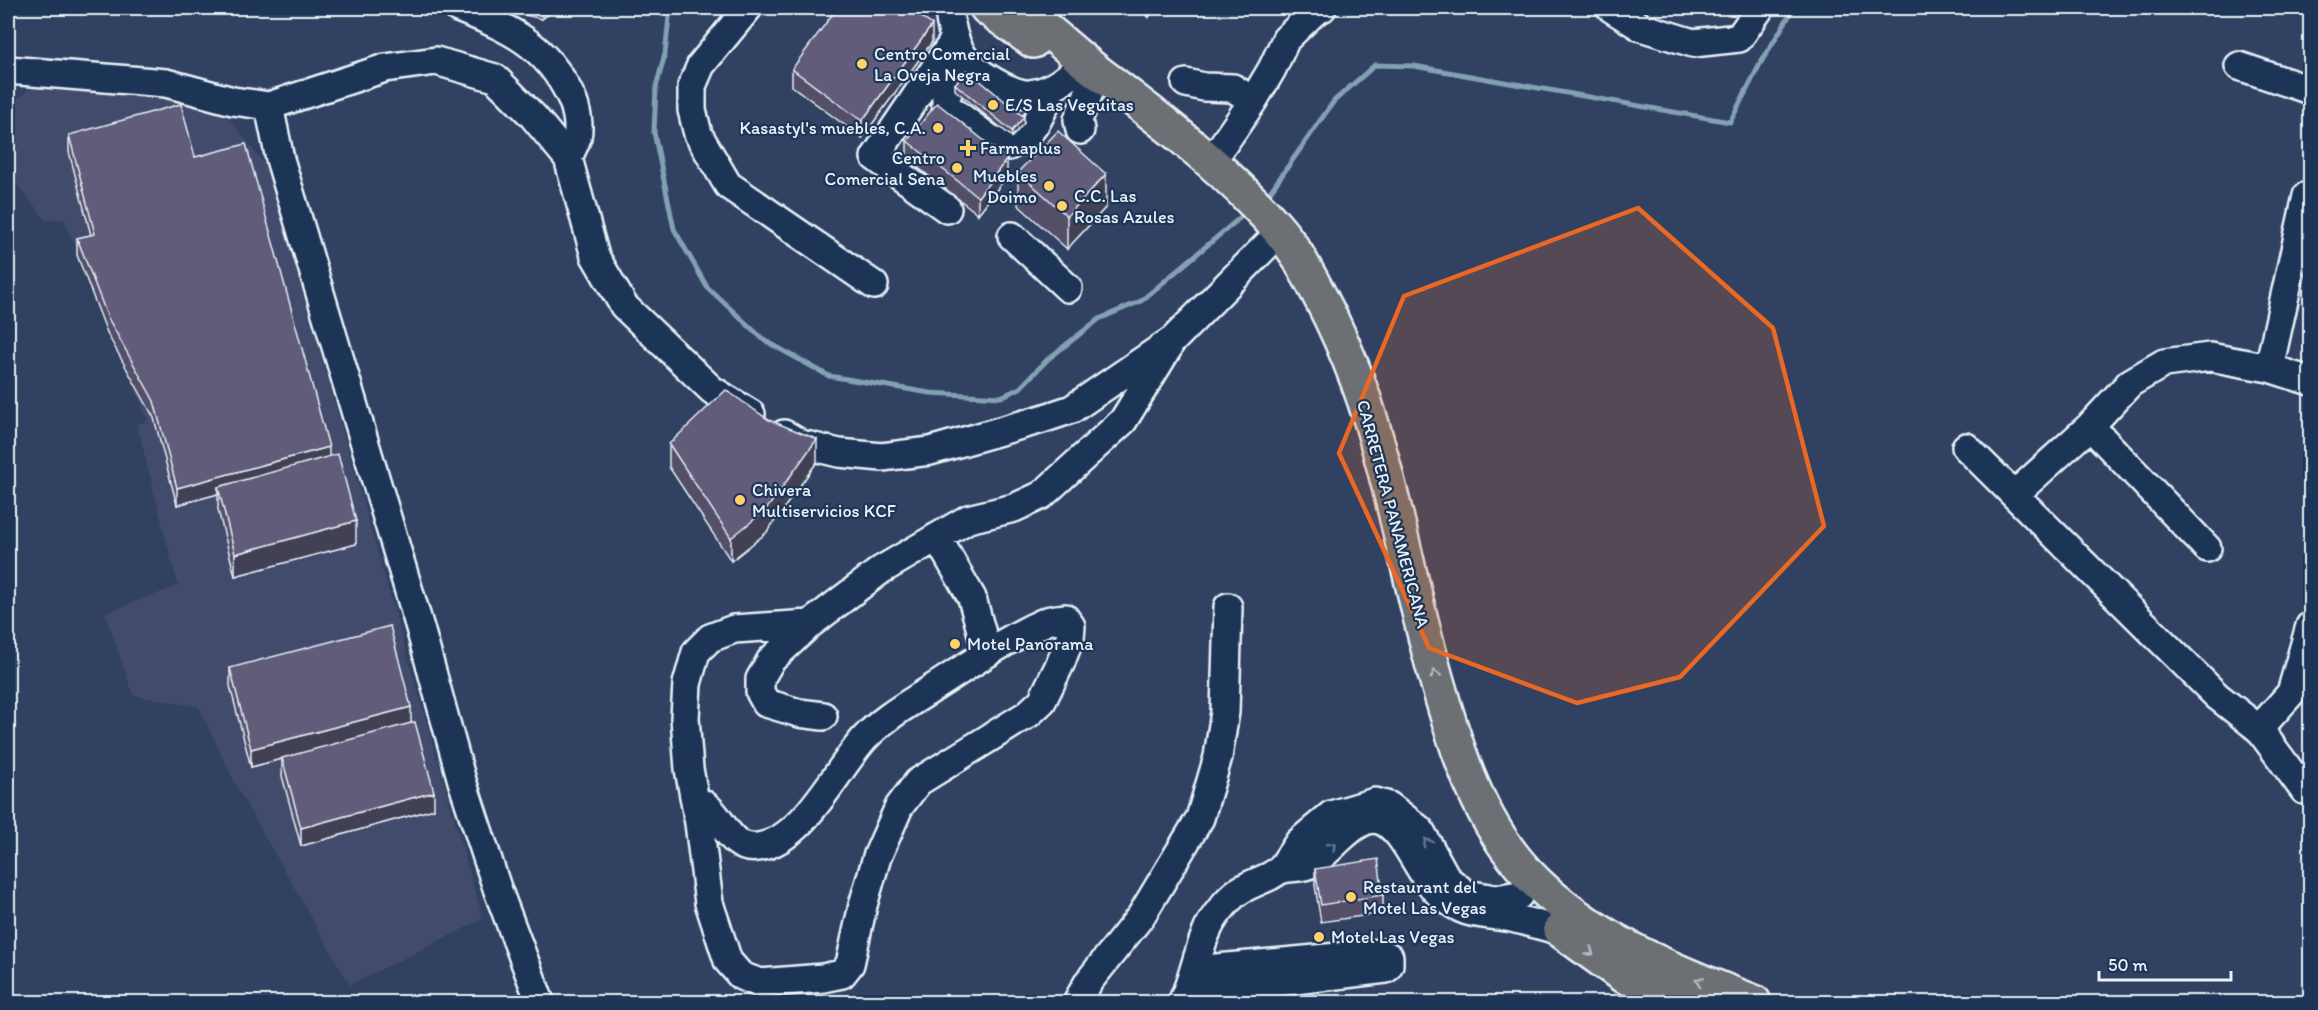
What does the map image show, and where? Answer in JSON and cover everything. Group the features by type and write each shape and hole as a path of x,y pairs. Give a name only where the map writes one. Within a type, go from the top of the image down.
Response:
{"main road":[{"name":"CARRETERA PANAMERICANA","path":"987,8 1025,34 1075,77 1230,190"},
{"name":"CARRETERA PANAMERICANA","path":"1019,8 1038,21 1075,77 1211,162 1263,231 1289,279 1340,391 1371,500 1414,683 1444,766 1474,834 1520,895 1561,931 1622,975 1685,1002"},
{"name":"CARRETERA PANAMERICANA","path":"1263,231 1299,258 1334,325 1354,371 1371,421 1432,664 1459,756 1499,837 1528,874 1570,912 1597,930 1668,969 1755,1001"}],"street":[{"path":"458,8 502,26 532,45 560,75 576,107 578,135 568,158"},
{"path":"748,8 701,65 692,86 692,110 698,134 728,185 874,285"},
{"path":"949,8 950,23 959,48 1003,88 1028,94 1075,77"},
{"path":"1211,162 1253,101 1286,39 1314,12 1322,8"},
{"path":"1611,8 1641,27 1693,43 1739,38 1760,8"},
{"path":"959,48 946,96 946,106 990,140 1010,146 1022,140 1034,129 1075,77"},
{"path":"947,209 874,157 959,48"},
{"path":"8,70 166,83 233,100 269,106 385,68 436,61 495,78 533,116 568,158 595,256 624,306 712,390 801,444 839,453 882,457 930,451 1072,409 1173,340"},
{"path":"2239,66 2310,90"},
{"path":"1075,77 1080,130"},
{"path":"1186,83 1204,87 1233,88 1253,101"},
{"path":"269,106 280,159 420,628 462,780 497,888 540,1002"},
{"path":"2269,368 2307,196"},
{"path":"823,716 766,703 760,692 760,679 771,660 810,624 881,570 968,519 1014,508 1042,495 1123,421 1173,340 1263,231"},
{"path":"1012,236 1068,288"},
{"path":"2014,494 2090,426 2130,383 2163,363 2210,357 2269,368 2310,381"},
{"path":"2090,426 2207,548"},
{"path":"1966,447 2217,696 2259,729 2308,795"},
{"path":"937,537 972,598 987,652"},
{"path":"1077,1002 1089,981 1141,916 1200,818 1218,757 1225,712 1228,606"},
{"path":"695,801 702,802 709,807 721,826 740,845 756,848 772,843 793,829 808,813 864,739 890,715 987,652 1050,620 1065,618 1071,626 1070,638 1061,662 1042,701 1028,714 918,782 900,807 878,857 863,905 850,964 842,974 823,978 760,983 741,976 728,961 709,903 689,770 685,718 687,684 696,652 710,638 734,629 810,624"},
{"path":"2259,729 2291,693 2310,626"},
{"path":"1281,869 1299,842 1331,814 1376,802 1389,806 1420,830 1448,879 1466,894 1496,899 1520,895"},
{"path":"1188,988 1204,936 1219,911 1240,888 1281,869 1310,864 1347,832 1376,819 1397,832 1439,894 1461,910 1511,918 1561,931"},
{"path":"1382,953 1389,957 1389,965 1386,969 1188,988 1382,953"}],"highlighted area":[{"path":"1638,208 1773,328 1824,526 1680,677 1577,703 1429,648 1339,453 1404,296"}],"shaded area":[{"path":"39,83 152,95 226,114 267,168 483,919 350,985 236,786 199,707 133,695 105,613 178,586 137,425 148,420 64,219 46,220 8,174 8,105"}],"building":[{"name":"Centro Comercial La Oveja Negra","path":"837,8 909,8 932,25 862,121 792,69"},
{"path":"967,70 1024,117 1012,131 955,84"},
{"name":"Centro Comercial Sena","path":"937,103 1007,159 978,197 907,141"},
{"path":"181,104 195,157 246,144 329,447 177,488 154,401 108,318 77,238 95,234 69,135"},
{"path":"1058,131 1106,174 1067,216 1018,172"},
{"name":"Chivera Multiservicios KCF","path":"726,390 769,420 817,439 766,510 731,538 669,444"},
{"path":"338,454 356,521 235,554 218,487"},
{"path":"390,626 411,707 251,749 230,668"},
{"path":"415,722 434,792 301,828 282,758"},
{"path":"1378,859 1383,895 1321,905 1315,869"}],"waterway":[{"path":"670,8 665,54 656,87 654,132 674,229 707,287 764,340 829,376 930,393 1001,397 1020,388 1048,359 1099,319 1141,301 1248,211"},
{"path":"1264,197 1270,192 1334,101 1375,65 1414,66 1730,122 1760,64 1794,8"}],"place":[{"name":"Centro Comercial La Oveja Negra","path":"862,64"},
{"name":"E/S Las Veguitas","path":"993,105"},
{"name":"Kasastyl's muebles, C.A.","path":"938,128"},
{"name":"Farmaplus","path":"968,148"},
{"name":"Centro Comercial Sena","path":"957,168"},
{"name":"Muebles Doimo","path":"1049,186"},
{"name":"C.C. Las Rosas Azules","path":"1062,206"},
{"name":"Chivera Multiservicios KCF","path":"740,500"},
{"name":"Motel Panorama","path":"955,644"},
{"name":"Restaurant del Motel Las Vegas","path":"1351,897"},
{"name":"Motel Las Vegas","path":"1319,937"}]}
